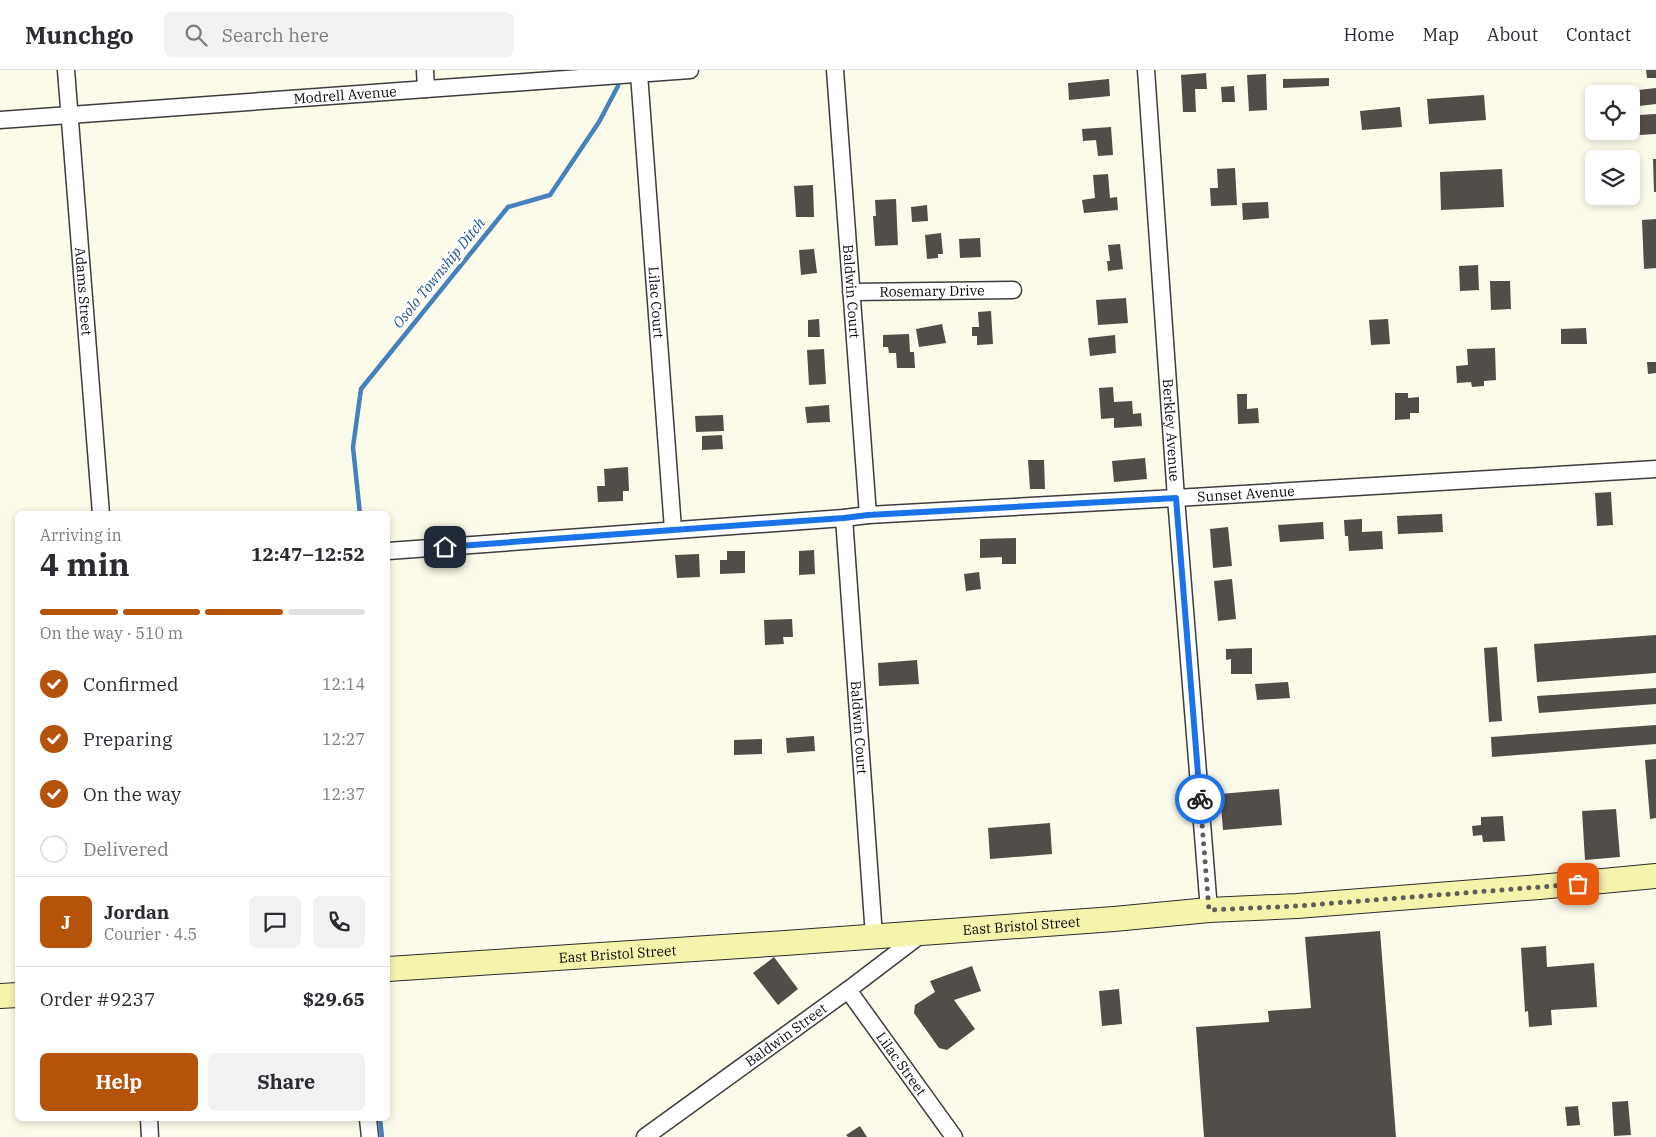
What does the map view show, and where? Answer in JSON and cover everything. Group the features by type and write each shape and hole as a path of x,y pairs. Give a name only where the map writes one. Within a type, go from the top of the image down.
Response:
{"main road":[{"name":"East Bristol Street","path":"390,969 1114,919 1209,910 1297,906 1656,876"},
{"path":"0,996 15,994"}],"street":[{"name":"Adams Street","path":"66,70 101,511"},
{"path":"425,70 426,89"},
{"name":"Modrell Avenue","path":"0,120 690,70"},
{"name":"Baldwin Court","path":"835,70 868,515"},
{"name":"Berkley Avenue","path":"1146,70 1176,498 1209,910"},
{"name":"Lilac Court","path":"638,74 673,530"},
{"name":"Rosemary Drive","path":"851,292 1013,290"},
{"name":"Sunset Avenue","path":"390,551 868,515 1656,468"},
{"name":"Baldwin Court","path":"844,518 874,936"},
{"name":"Baldwin Street","path":"645,1137 925,932"},
{"name":"Lilac Street","path":"848,990 954,1137"},
{"path":"149,1121 150,1137"},
{"path":"368,1121 370,1137"}],"building":[{"path":"1646,70 1656,70 1656,78 1647,78"},
{"path":"1206,73 1207,89 1195,89 1196,112 1183,112 1181,75"},
{"path":"1266,74 1267,110 1249,111 1247,75"},
{"path":"1329,78 1329,86 1283,88 1283,79"},
{"path":"1109,79 1110,96 1069,100 1068,83"},
{"path":"1234,86 1235,102 1222,102 1221,87"},
{"path":"1656,88 1656,104 1640,106 1640,90"},
{"path":"1484,95 1486,120 1429,124 1427,99"},
{"path":"1400,107 1402,127 1362,130 1360,111"},
{"path":"1656,114 1656,134 1640,135 1640,115"},
{"path":"1111,127 1113,155 1098,156 1096,140 1083,141 1082,129"},
{"path":"1653,159 1656,159 1656,192 1654,192"},
{"path":"1235,168 1237,205 1211,206 1210,188 1218,188 1217,169"},
{"path":"1502,169 1504,207 1441,210 1440,172"},
{"path":"1108,174 1110,198 1117,197 1118,210 1084,213 1082,200 1095,198 1093,175"},
{"path":"813,185 814,217 796,217 794,186"},
{"path":"896,199 898,245 875,246 873,216 876,216 875,200"},
{"path":"1268,202 1269,218 1243,220 1242,203"},
{"path":"927,205 928,221 912,222 911,207"},
{"path":"1656,219 1656,268 1644,269 1642,220"},
{"path":"941,233 943,254 938,254 938,258 927,259 925,235"},
{"path":"980,238 981,257 960,258 959,239"},
{"path":"1120,244 1123,269 1108,271 1107,261 1110,261 1108,245"},
{"path":"814,249 817,273 801,275 799,250"},
{"path":"1478,265 1479,290 1460,291 1459,266"},
{"path":"1490,281 1510,281 1511,309 1491,310"},
{"path":"1126,298 1128,323 1098,325 1096,300"},
{"path":"991,311 993,344 977,345 977,336 972,336 972,327 979,327 978,312"},
{"path":"819,319 820,337 808,337 808,320"},
{"path":"1388,319 1390,344 1371,345 1369,320"},
{"path":"942,324 946,343 919,347 916,329"},
{"path":"1586,328 1587,344 1561,344 1561,329"},
{"path":"909,334 910,352 914,352 915,368 897,368 896,353 889,353 888,347 883,347 883,335"},
{"path":"1115,335 1116,353 1090,356 1088,338"},
{"path":"1495,348 1496,380 1484,381 1484,386 1472,387 1471,382 1457,383 1456,366 1468,365 1467,349"},
{"path":"824,349 826,384 809,385 807,350"},
{"path":"1647,362 1656,362 1656,373 1648,374"},
{"path":"1113,387 1114,402 1132,401 1133,414 1141,413 1142,426 1114,428 1114,418 1101,419 1099,388"},
{"path":"1395,393 1408,393 1408,398 1419,397 1419,413 1410,413 1410,419 1395,420"},
{"path":"1237,394 1247,394 1247,409 1258,408 1259,423 1238,424"},
{"path":"829,405 830,422 807,423 805,407"},
{"path":"723,415 724,431 696,432 695,416"},
{"path":"722,435 723,449 702,450 702,436"},
{"path":"1145,458 1147,479 1114,482 1112,461"},
{"path":"1028,460 1044,460 1045,489 1030,489"},
{"path":"628,467 629,491 623,491 623,501 598,502 597,486 605,486 604,469"},
{"path":"1611,492 1613,525 1597,526 1595,493"},
{"path":"1442,514 1443,532 1398,534 1397,516"},
{"path":"1362,519 1362,532 1382,531 1383,549 1349,551 1348,536 1345,536 1344,520"},
{"path":"1323,522 1324,539 1280,542 1278,525"},
{"path":"1228,527 1232,566 1213,568 1210,529"},
{"path":"1016,538 1016,564 1002,564 1002,557 980,558 980,539"},
{"path":"814,550 815,574 799,575 799,551"},
{"path":"727,551 745,551 745,573 720,574 720,560 727,560"},
{"path":"699,554 700,577 677,578 675,555"},
{"path":"979,572 981,589 966,591 964,574"},
{"path":"1232,579 1236,619 1218,621 1214,581"},
{"path":"792,619 793,637 783,637 784,644 765,645 764,620"},
{"path":"1656,635 1656,673 1537,682 1534,644"},
{"path":"1497,647 1502,721 1489,722 1484,648"},
{"path":"1252,648 1252,674 1231,674 1231,659 1226,660 1226,649"},
{"path":"917,660 919,684 879,686 878,663"},
{"path":"1288,682 1290,698 1257,700 1255,684"},
{"path":"1656,688 1656,704 1539,713 1537,696"},
{"path":"1656,725 1656,744 1492,757 1491,737"},
{"path":"814,736 815,751 787,753 786,738"},
{"path":"762,739 762,754 734,755 734,740"},
{"path":"1656,759 1656,818 1650,819 1645,760"},
{"path":"1279,789 1282,825 1223,830 1220,794"},
{"path":"1616,809 1620,857 1585,860 1582,811"},
{"path":"1503,816 1505,841 1483,842 1482,835 1473,836 1472,826 1481,825 1481,817"},
{"path":"1050,823 1052,854 990,859 988,828"},
{"path":"1380,931 1396,1137 1204,1137 1196,1027 1269,1022 1268,1011 1311,1008 1305,937"},
{"path":"1546,946 1547,967 1594,963 1597,1007 1551,1010 1552,1025 1529,1027 1528,1011 1525,1012 1521,948"},
{"path":"774,957 798,989 778,1005 753,973"},
{"path":"972,966 981,991 954,1000 975,1029 947,1050 939,1048 914,1013 915,1005 935,992 930,981"},
{"path":"1119,989 1122,1024 1102,1026 1099,991"},
{"path":"1628,1101 1631,1135 1614,1136 1612,1102"},
{"path":"1578,1106 1580,1125 1567,1126 1565,1107"},
{"path":"860,1126 867,1137 848,1137 846,1135"}],"waterway":[{"name":"Osolo Township Ditch","path":"360,511 353,447 361,389 508,207 550,195 599,122 618,86"},
{"path":"380,1121 382,1137"}],"way so far":[{"path":"1200,799 1209,910 1297,906 1578,884"}],"route":[{"path":"445,547 868,515 1176,498 1200,799"}]}
